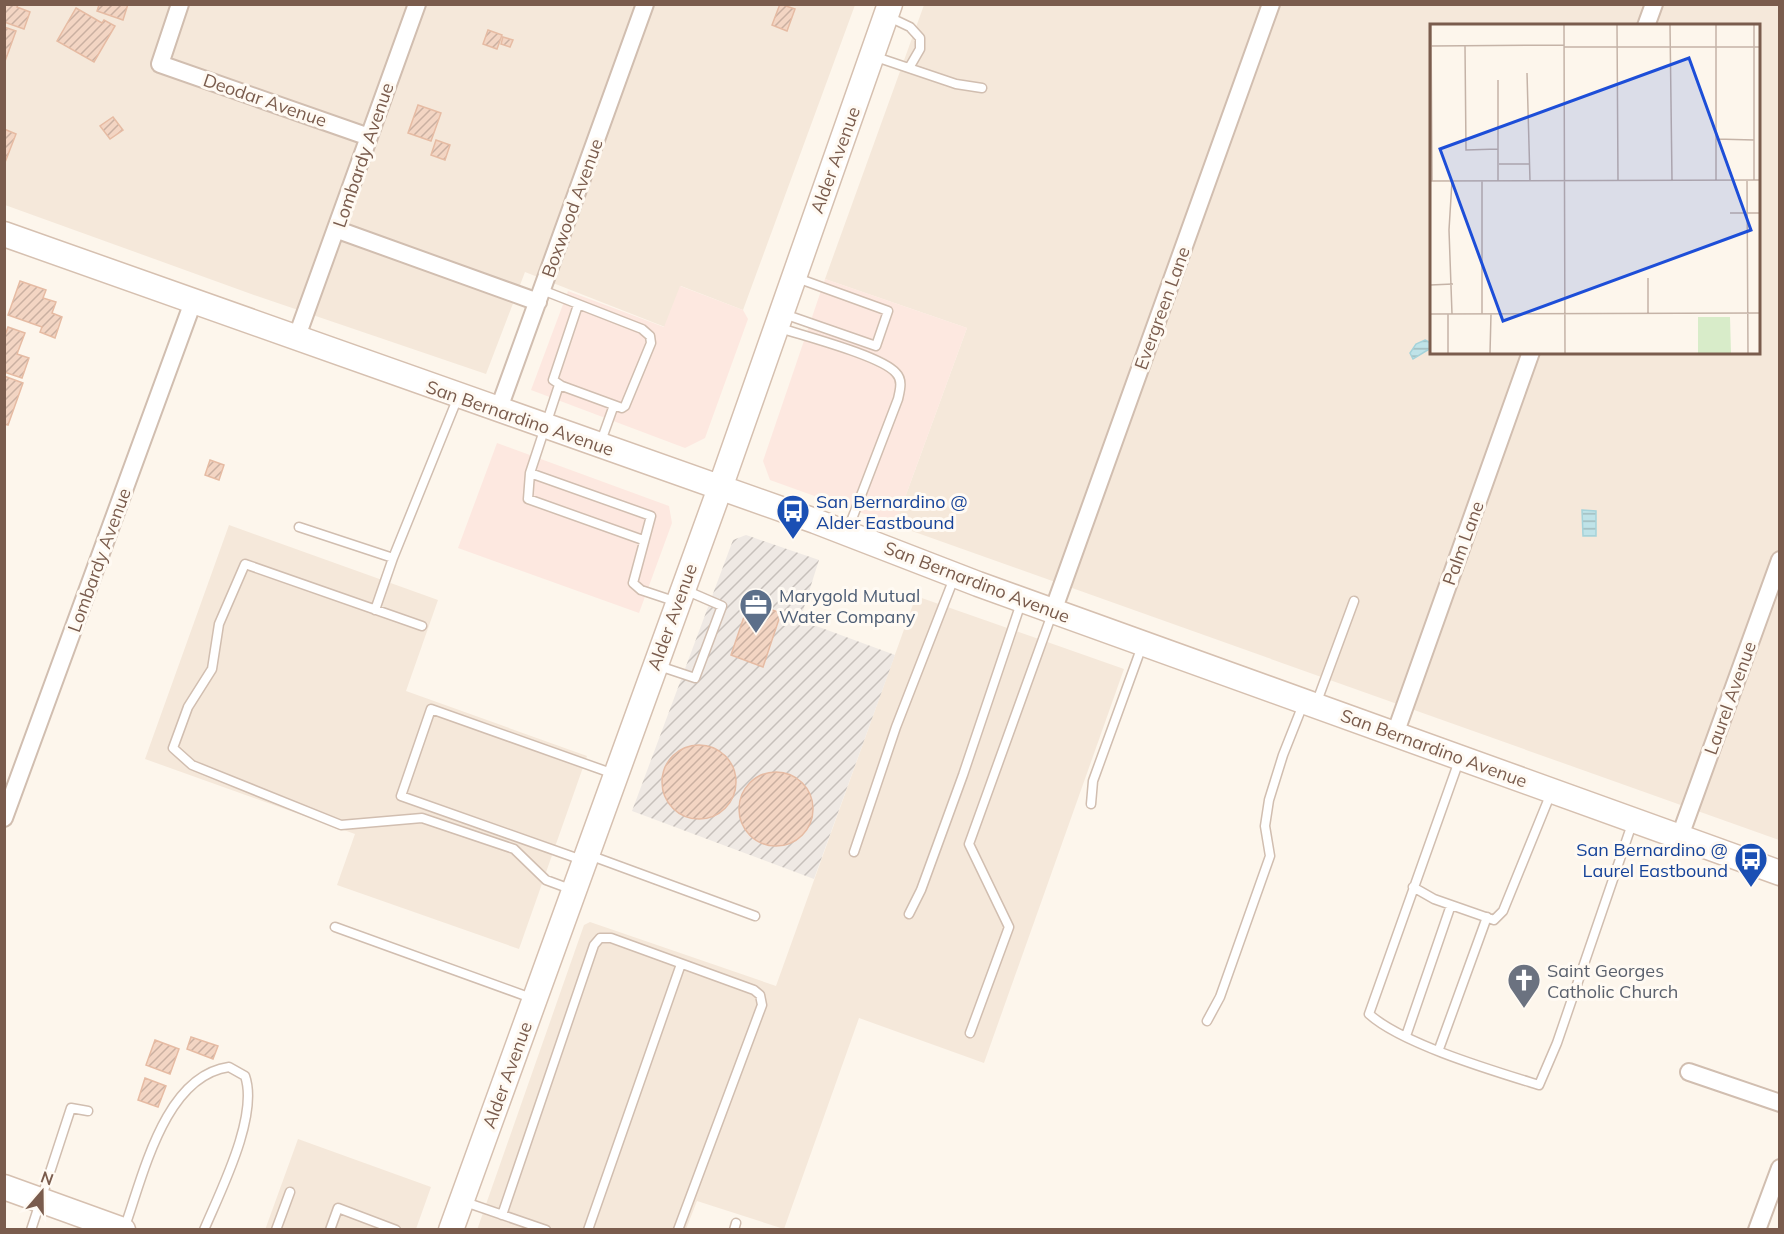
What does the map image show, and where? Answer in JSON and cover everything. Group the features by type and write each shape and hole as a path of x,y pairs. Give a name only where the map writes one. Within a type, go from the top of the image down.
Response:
{"main road":[{"name":"Alder Avenue","path":"451,1230 679,595 720,488 888,10"},
{"name":"San Bernardino Avenue","path":"4,234 846,533 1022,600 1779,873"},
{"path":"4,1187 116,1228"}],"street":[{"name":"Deodar Avenue","path":"180,4 160,64 369,137"},
{"name":"Lombardy Avenue","path":"296,339 338,230 417,4"},
{"name":"Boxwood Avenue","path":"498,411 645,4"},
{"name":"Evergreen Lane","path":"1053,611 1271,4"},
{"path":"1647,24 1654,4"},
{"path":"338,230 540,296"},
{"name":"Lombardy Avenue","path":"4,818 192,302"},
{"name":"Palm Lane","path":"1395,734 1530,354"},
{"name":"Laurel Avenue","path":"1680,836 1777,578 1779,560"},
{"path":"1689,1072 1779,1103"},
{"path":"1757,1230 1779,1168"}],"lane":[{"path":"888,10 917,32 920,49 909,68"},
{"path":"872,56 956,84 982,88"},
{"path":"778,319 828,329 876,346 888,311 793,277"},
{"path":"540,296 578,305 642,329 652,339 628,403 622,408 559,385 553,380 552,376 578,305"},
{"path":"778,319 880,362 897,373 901,384 898,399 846,533"},
{"path":"559,385 530,473 528,489 530,500 643,540"},
{"path":"375,610 393,558 459,396"},
{"path":"599,446 614,405"},
{"path":"530,473 651,516 633,583 641,591 679,595 722,606 695,678 654,665"},
{"path":"299,527 393,558"},
{"path":"422,627 245,564 219,624 212,669 188,707 173,748 192,765 341,825 422,818 514,849 546,880 573,890"},
{"path":"854,852 896,726 955,575"},
{"path":"909,914 921,890 963,775 1022,600"},
{"path":"1207,1021 1220,997 1270,856 1265,826 1269,800 1282,755 1310,704 1354,601"},
{"path":"970,1033 1009,927 969,844 1053,611"},
{"path":"1091,804 1093,781 1143,643"},
{"path":"615,774 431,709 401,796 755,916"},
{"path":"1460,758 1369,1014 1381,1025 1438,1049 1539,1085 1557,1043 1633,820"},
{"path":"1413,887 1451,905 1494,920 1503,911 1552,791"},
{"path":"1406,1036 1451,905"},
{"path":"1438,1049 1487,917"},
{"path":"335,927 534,999"},
{"path":"502,1215 594,945 600,938 611,938 754,990 760,995 762,1005 678,1230"},
{"path":"588,1230 681,964"},
{"path":"116,1228 174,1104 204,1075 229,1067 245,1076 250,1096 231,1167 204,1230"},
{"path":"31,1230 71,1108 88,1111"},
{"path":"276,1230 290,1192"},
{"path":"461,1201 546,1230"},
{"path":"330,1230 338,1208 396,1230"}],"shaded area":[{"path":"4,5 855,5 743,310 681,286 665,327 525,272 486,374 257,296 5,205"},
{"path":"924,5 1779,5 1779,840 895,525 967,328 825,279"},
{"path":"825,279 967,328 895,525 770,480 763,461"},
{"path":"680,286 743,310 748,319 705,438 685,448 531,390 568,291 664,327"},
{"path":"497,443 669,506 672,523 639,613 458,548"},
{"path":"229,525 438,600 406,691 587,756 519,949 337,885 355,834 145,759"},
{"path":"746,535 819,560 800,620 895,655 814,879 632,811 733,540"},
{"path":"916,596 1124,669 984,1063 859,1018 784,1229 697,1201 686,1229 477,1230 584,925 590,922 776,986"},
{"path":"298,1139 431,1187 416,1229 265,1230"}],"water":[{"path":"1425,340 1430,342 1430,349 1413,359 1410,353 1416,344"},
{"path":"1582,510 1596,511 1596,536 1583,536"}],"building":[{"path":"4,4 18,4 17,7 30,12 24,29 4,22"},
{"path":"96,4 128,4 123,20 97,11 99,5"},
{"path":"780,4 795,9 787,31 772,25"},
{"path":"76,8 102,23 104,20 115,26 94,62 57,41"},
{"path":"4,27 16,31 4,64"},
{"path":"488,30 502,35 497,49 483,44"},
{"path":"503,37 513,40 510,47 501,44"},
{"path":"418,105 441,113 431,141 408,133"},
{"path":"113,117 123,130 110,139 100,126"},
{"path":"4,129 16,134 4,165"},
{"path":"436,140 450,145 445,160 431,155"},
{"path":"20,281 46,290 43,298 56,302 52,313 62,317 55,338 40,332 42,327 8,315"},
{"path":"8,327 25,333 17,354 29,358 22,378 4,372 4,338"},
{"path":"4,376 23,383 8,425 4,424"},
{"path":"210,460 224,465 219,480 205,475"},
{"name":"Marygold Mutual Water Company","path":"749,602 781,613 763,667 731,655"},
{"path":"699,745 713,748 725,756 733,768 736,782 733,796 725,808 713,816 699,819 685,816 673,808 665,796 662,782 665,768 673,756 685,748"},
{"path":"776,772 790,775 802,783 810,795 813,809 810,823 802,835 790,843 776,846 762,843 750,835 742,823 739,809 742,795 750,783 762,775"},
{"path":"191,1037 218,1046 213,1059 187,1049"},
{"path":"155,1040 179,1049 170,1074 146,1065"},
{"path":"145,1078 166,1086 158,1107 138,1100"}],"place":[{"name":"San Bernardino @ Alder Eastbound","path":"793,540"},
{"name":"Marygold Mutual Water Company","path":"756,634"},
{"name":"San Bernardino @ Laurel Eastbound","path":"1751,888"},
{"name":"Saint Georges Catholic Church","path":"1524,1009"}]}
